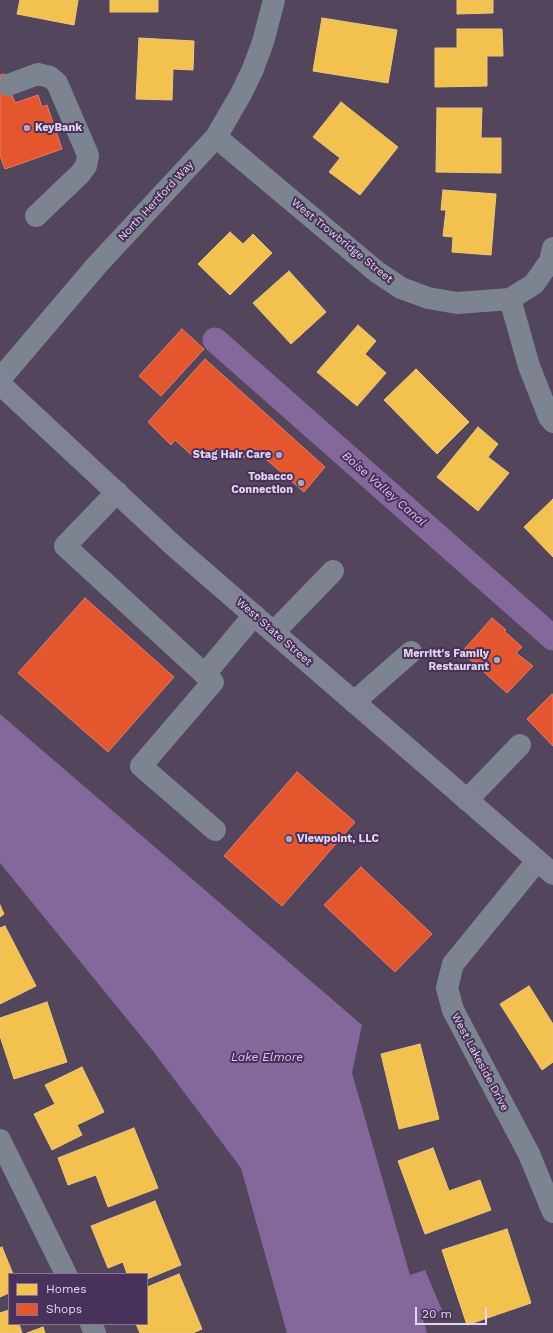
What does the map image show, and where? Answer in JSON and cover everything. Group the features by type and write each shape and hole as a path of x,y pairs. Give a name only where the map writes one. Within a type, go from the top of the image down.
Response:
{"main road":[{"name":"West State Street","path":"0,384 175,547 545,867"}],"street":[{"name":"North Hertford Way","path":"0,379 97,265 216,137 241,94 253,69 263,42 274,0"},
{"path":"8,85 38,74 50,77 57,83 88,155 86,166 80,174 36,216"},
{"name":"West Trowbridge Street","path":"216,137 377,272 401,288 428,298 457,303 510,299"},
{"path":"553,248 550,261 534,284 510,299 529,366 549,417 553,422"},
{"path":"117,492 65,546 213,682 141,766 215,830"},
{"path":"274,632 333,571"},
{"path":"204,674 254,615"},
{"path":"354,702 411,652"},
{"path":"467,800 520,745"},
{"name":"West Lakeside Drive","path":"545,867 453,964 447,988 453,1010 529,1154 553,1212"},
{"path":"0,1140 66,1273"}],"water":[{"name":"Lake Elmore","path":"0,714 362,1025 352,1073 410,1275 425,1270 442,1310 424,1317 419,1306 427,1333 287,1333 241,1168 153,1051 0,863"}],"building: Homes":[{"path":"20,0 78,0 74,25 17,14"},
{"path":"110,0 158,0 158,12 110,12"},
{"path":"457,0 493,0 493,13 457,14"},
{"path":"322,18 397,30 388,83 313,71"},
{"path":"457,29 502,29 503,56 487,56 487,86 435,87 435,48 457,48"},
{"path":"139,38 194,41 193,70 173,69 172,100 136,99"},
{"path":"341,102 398,147 360,195 329,172 340,158 313,137"},
{"path":"437,108 482,108 481,138 501,138 501,173 436,172"},
{"path":"443,190 496,194 491,255 452,252 453,237 443,236 446,210 441,210"},
{"path":"230,232 243,244 253,234 272,253 230,295 198,264"},
{"path":"289,271 326,312 291,344 253,303"},
{"path":"358,325 376,341 365,354 386,373 357,406 317,372"},
{"path":"416,369 469,422 437,454 384,400"},
{"path":"478,427 498,444 488,457 509,473 478,511 437,477"},
{"path":"553,499 553,557 524,527"},
{"path":"0,905 4,914 0,917"},
{"path":"5,926 36,986 0,1004 0,928"},
{"path":"529,986 553,1024 553,1062 542,1070 500,1004"},
{"path":"47,1002 67,1062 14,1079 0,1036 0,1018"},
{"path":"420,1044 439,1119 399,1129 381,1054"},
{"path":"82,1067 104,1112 77,1125 82,1135 52,1150 34,1114 55,1104 45,1085"},
{"path":"134,1128 158,1188 108,1207 96,1175 68,1185 58,1158"},
{"path":"433,1148 449,1191 480,1180 491,1210 425,1234 398,1161"},
{"path":"155,1201 181,1265 148,1279 148,1273 127,1273 123,1262 108,1268 91,1226"},
{"path":"507,1229 531,1303 467,1325 442,1250"},
{"path":"2,1247 13,1273 8,1273 8,1293 0,1297 0,1248"},
{"path":"179,1274 202,1329 193,1333 140,1333 136,1325 148,1325 148,1287"},
{"path":"8,1310 8,1325 19,1325 22,1333 0,1333 0,1313"},
{"path":"43,1327 45,1333 27,1333"}],"building: Shops":[{"name":"KeyBank","path":"4,74 15,103 38,95 42,107 47,105 62,149 5,169 0,156 0,75"},
{"path":"182,329 204,349 161,396 139,376"},
{"path":"205,359 325,467 304,492 253,448 249,457 195,458 175,440 171,445 148,422"},
{"path":"85,598 174,677 108,752 18,673"},
{"name":"Merritt's Family Restaurant","path":"492,618 522,647 516,653 533,666 507,693 462,652"},
{"path":"552,694 553,696 553,746 527,719"},
{"name":"Viewpoint, LLC","path":"297,772 355,822 282,906 224,856"},
{"path":"361,867 432,934 395,972 324,905"}],"waterway":[{"name":"Boise Valley Canal","path":"215,340 553,638"}],"place":[{"name":"KeyBank","path":"27,128"},
{"name":"Stag Hair Care","path":"279,455"},
{"name":"Tobacco Connection","path":"301,483"},
{"name":"Merritt's Family Restaurant","path":"497,660"},
{"name":"Viewpoint, LLC","path":"289,839"}]}
